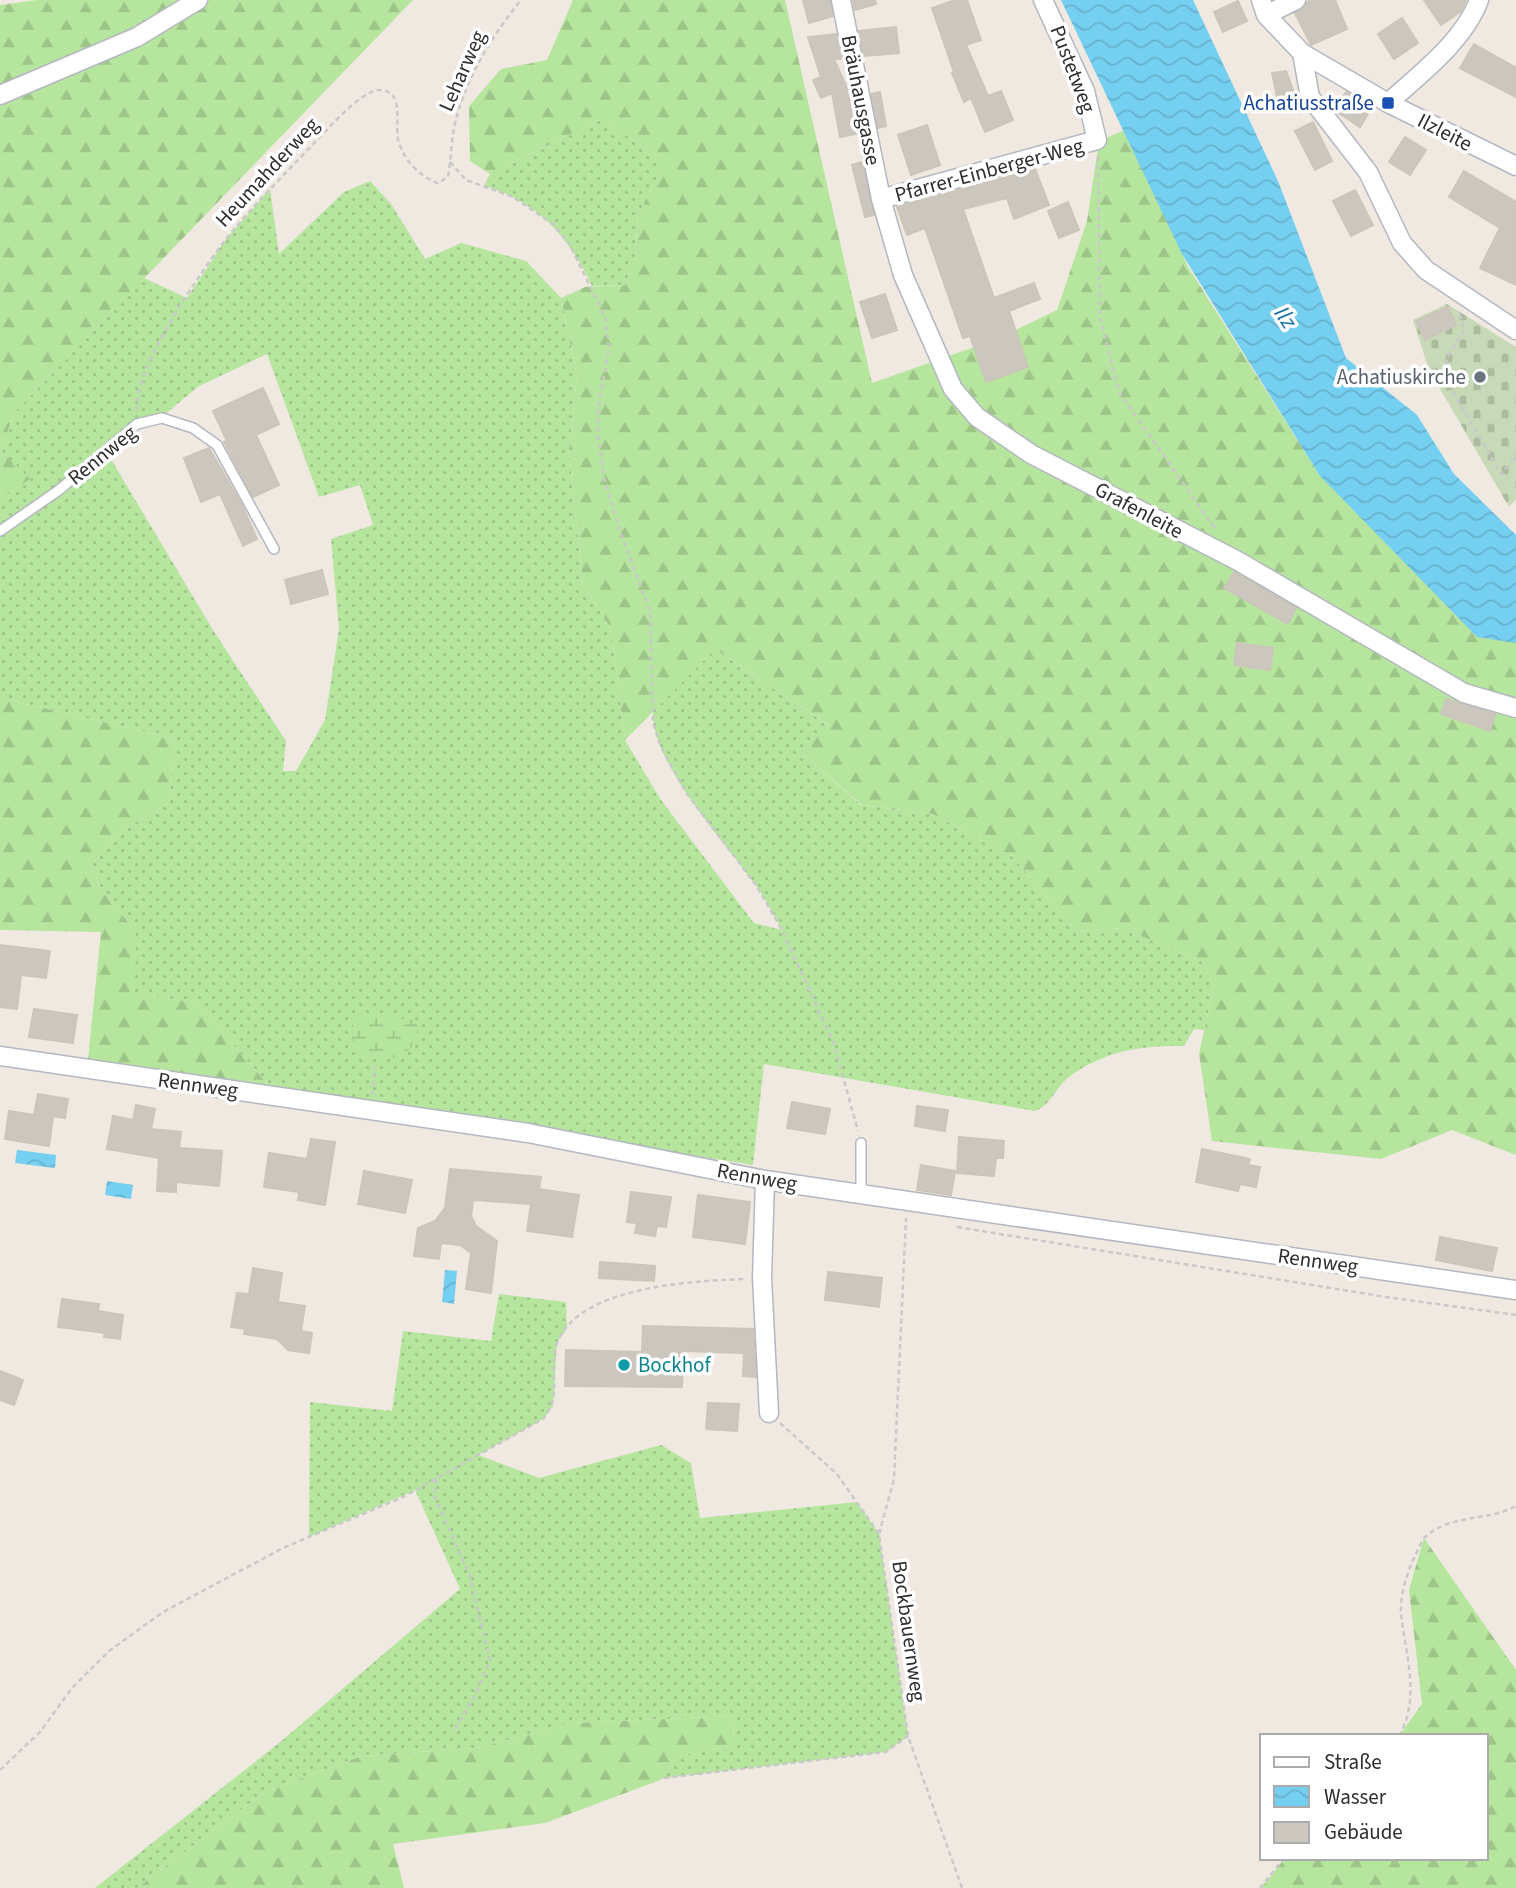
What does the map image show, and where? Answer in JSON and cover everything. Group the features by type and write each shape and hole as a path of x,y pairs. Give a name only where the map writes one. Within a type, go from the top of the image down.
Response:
{"street":[{"path":"0,95 138,37 198,0"},
{"name":"Bräuhausgasse","path":"841,0 881,200"},
{"name":"Pustetweg","path":"1043,0 1086,91 1097,140"},
{"path":"1296,0 1264,8 1302,54 1310,97 1368,172 1402,243 1426,270 1516,330"},
{"path":"1388,103 1441,54 1474,13 1479,0"},
{"name":"Ilzleite","path":"1302,54 1388,103 1516,166"},
{"name":"Pfarrer-Einberger-Weg","path":"881,200 1097,140"},
{"name":"Grafenleite","path":"881,200 903,275 953,389 977,417 1031,454 1238,561 1464,693 1516,708"},
{"name":"Rennweg","path":"0,1056 528,1133 765,1180 1516,1290"},
{"path":"765,1180 762,1278 769,1413"}],"lane":[{"name":"Rennweg","path":"0,531 59,490 138,424 162,418 180,422 207,436 220,451 274,549"},
{"path":"861,1143 861,1194"}],"path":[{"name":"Leharweg","path":"450,162 454,126 477,66 497,29 521,0"},
{"name":"Heumahderweg","path":"138,424 136,402 152,357 226,239 340,117 366,94 379,90 392,95 397,103 398,142 413,168 426,179 438,183 448,177 450,162"},
{"path":"1097,140 1100,317 1119,392 1238,561"},
{"path":"450,162 466,180 513,197 554,225 570,245 605,317 609,348 598,409 597,436 604,478 620,531 643,585 650,611 653,723 661,747 687,794 756,885 782,930 834,1044 861,1143"},
{"path":"1467,297 1460,314 1464,331 1447,358 1445,378 1501,474 1516,456"},
{"path":"371,1108 375,1066"},
{"path":"879,1534 894,1479 906,1219"},
{"path":"945,1225 1386,1297 1516,1315"},
{"path":"0,1770 40,1732 72,1688 109,1651 163,1612 283,1548 403,1497 543,1419 553,1406 556,1395 558,1343 567,1326 595,1303 617,1295 693,1281 762,1278"},
{"name":"Bockbauernweg","path":"769,1413 837,1474 879,1534 908,1736 962,1888"},
{"path":"436,1477 435,1498 470,1576 490,1661 474,1697 452,1733"},
{"path":"1400,1734 1404,1728 1410,1693 1408,1653 1401,1611 1408,1571 1424,1538 1452,1520 1506,1511 1516,1506"},
{"path":"664,1778 886,1752 908,1736"},
{"path":"1260,1888 1282,1860"}],"green space":[{"path":"37,0 413,0 14,413 1,450 30,479 0,500 0,5"},
{"path":"573,0 785,0 872,383 997,339 1057,310 1087,221 1099,141 1127,129 1188,267 1320,476 1516,642 1516,1155 1452,1130 1381,1159 1212,1141 1199,1053 1214,987 1203,962 1122,928 1076,931 1012,856 933,814 862,805 800,751 830,726 715,649 625,740 611,628 583,586 569,450 577,376 561,298 585,287 625,285 635,259 638,215 661,170 661,158 601,119 490,174 470,161 469,106 501,69 547,60"},
{"path":"601,119 661,158 661,170 638,215 635,259 625,285 592,286 573,252 549,223 520,201 484,186 490,174"},
{"path":"370,181 391,204 425,259 461,243 526,261 561,298 577,376 569,450 583,586 611,628 625,740 661,800 754,923 782,930 758,888 676,777 663,754 655,731 653,711 715,649 831,727 800,751 861,805 933,814 1012,856 1076,931 1122,928 1203,962 1214,987 1204,1030 1194,1029 1184,1046 1124,1051 1095,1061 1069,1077 1045,1105 1035,1111 764,1064 753,1165 271,1088 196,1002 134,994 136,932 101,889 91,866 122,830 169,803 176,739 0,698 0,500 29,479 1,450 14,413 144,278 187,298 226,239 270,189 279,254 344,192","holes":["267,354 319,497 360,485 373,525 331,539 339,629 325,720 296,771 283,771 286,741 213,630 106,451 137,424 159,419 199,386"]},
{"path":"1447,304 1516,347 1516,499 1509,507 1429,370 1413,320"},
{"path":"0,698 176,739 169,803 122,830 91,866 101,889 136,932 135,994 196,1002 271,1088 88,1059 101,932 0,930"},
{"path":"354,1014 417,1020 417,1043 393,1058 364,1056 352,1038"},
{"path":"499,1294 566,1302 567,1327 557,1343 553,1406 543,1419 478,1455 539,1478 661,1445 691,1463 700,1518 857,1502 879,1534 908,1736 886,1752 664,1778 664,1772 678,1756 734,1746 733,1716 573,1723 477,1748 362,1756 265,1792 137,1888 95,1888 279,1743 460,1589 415,1490 309,1537 310,1402 392,1411 403,1331 491,1341"},
{"path":"1424,1538 1516,1670 1516,1888 1261,1888 1283,1860 1488,1860 1488,1734 1400,1734 1422,1704 1409,1590"},
{"path":"733,1716 734,1746 678,1756 664,1772 664,1778 655,1782 545,1823 393,1844 404,1888 137,1888 265,1792 362,1756 477,1748 573,1723"}],"water":[{"name":"Ilz","path":"1061,0 1193,0 1278,181 1346,358 1417,415 1454,474 1516,535 1516,643 1477,637 1320,476 1182,254"},
{"path":"17,1150 56,1155 55,1168 15,1163"},
{"path":"107,1181 133,1185 131,1199 105,1195"},
{"path":"445,1270 457,1271 454,1304 442,1302"}],"building":[{"path":"803,0 830,0 833,16 809,23"},
{"path":"853,0 875,0 876,4 855,10"},
{"path":"955,0 967,0 981,40 966,45 988,96 1001,91 1013,120 985,132 971,98 964,102 932,8"},
{"path":"1310,0 1335,0 1347,29 1311,45 1295,13"},
{"path":"1424,0 1466,0 1461,11 1441,25"},
{"path":"1238,1 1247,21 1223,32 1214,12"},
{"path":"1402,18 1418,43 1394,59 1378,34"},
{"path":"896,27 899,53 864,56 859,31"},
{"path":"836,34 841,59 834,59 847,88 856,134 840,137 832,93 821,98 813,80 821,77 808,37"},
{"path":"1474,44 1516,68 1516,97 1460,68"},
{"path":"1286,71 1294,93 1277,96 1272,73"},
{"path":"880,92 886,126 878,128 871,94"},
{"path":"1346,92 1372,107 1360,127 1334,110"},
{"path":"1313,122 1332,161 1315,170 1295,131"},
{"path":"927,125 940,165 911,175 898,135"},
{"path":"1405,137 1426,150 1410,175 1389,162"},
{"path":"862,162 874,215 865,217 852,165"},
{"path":"1035,169 1049,205 1014,219 1007,198 963,209 994,298 1034,283 1040,299 1009,311 1028,367 986,382 970,336 963,338 925,228 907,235 897,207"},
{"path":"1464,171 1516,202 1516,285 1480,268 1500,228 1449,197"},
{"path":"1355,190 1373,225 1351,236 1333,201"},
{"path":"1068,202 1079,230 1059,238 1048,211"},
{"path":"885,294 897,330 872,338 860,302"},
{"path":"1448,307 1456,325 1425,340 1416,321"},
{"path":"263,388 279,424 256,435 279,485 253,497 224,442 227,441 213,411"},
{"path":"209,448 243,507 257,539 243,546 220,494 201,502 184,458"},
{"path":"322,570 328,594 291,604 285,580"},
{"path":"1234,572 1296,608 1288,624 1224,588"},
{"path":"1237,643 1273,648 1270,670 1234,665"},
{"path":"1446,699 1495,714 1490,731 1441,714"},
{"path":"0,945 50,951 46,978 21,975 17,1009 0,1007"},
{"path":"34,1009 77,1015 73,1043 29,1037"},
{"path":"38,1094 68,1099 65,1118 53,1116 49,1146 5,1139 9,1111 34,1115"},
{"path":"792,1102 830,1109 825,1134 787,1128"},
{"path":"136,1105 155,1109 151,1129 181,1132 179,1148 222,1151 219,1186 176,1182 176,1192 157,1191 159,1158 107,1149 113,1116 133,1120"},
{"path":"917,1106 948,1110 945,1131 915,1126"},
{"path":"959,1137 1004,1141 1003,1158 996,1158 994,1176 957,1173"},
{"path":"311,1139 335,1142 325,1205 298,1200 299,1192 264,1187 269,1153 307,1159"},
{"path":"1202,1149 1250,1159 1248,1165 1260,1167 1256,1187 1240,1184 1238,1191 1196,1182"},
{"path":"921,1165 955,1171 951,1195 917,1190"},
{"path":"450,1169 541,1177 539,1189 579,1195 572,1237 527,1231 531,1204 473,1200 471,1216 476,1226 497,1241 491,1293 466,1289 471,1253 460,1245 441,1243 439,1259 414,1256 418,1228 435,1221 445,1208"},
{"path":"364,1171 412,1180 405,1213 358,1204"},
{"path":"631,1192 671,1197 666,1227 657,1226 655,1236 635,1233 637,1223 627,1222"},
{"path":"698,1195 750,1202 745,1244 693,1237"},
{"path":"1440,1237 1497,1248 1492,1271 1436,1260"},
{"path":"600,1262 655,1266 654,1281 599,1278"},
{"path":"253,1268 282,1273 278,1302 305,1306 301,1331 312,1333 309,1353 288,1350 277,1339 244,1334 245,1329 231,1327 237,1293 249,1294"},
{"path":"828,1272 882,1278 879,1307 825,1300"},
{"path":"62,1299 99,1304 98,1311 123,1315 120,1339 104,1337 105,1333 58,1327"},
{"name":"Bockhof","path":"643,1326 753,1329 756,1377 743,1376 744,1353 683,1351 682,1387 565,1386 566,1350 642,1352"},
{"path":"0,1371 23,1380 14,1405 0,1400"},
{"path":"708,1403 739,1404 737,1431 706,1429"}],"place":[{"name":"Achatiusstraße","path":"1388,103"},
{"name":"Achatiuskirche","path":"1480,377"},
{"name":"Bockhof","path":"624,1365"}]}
